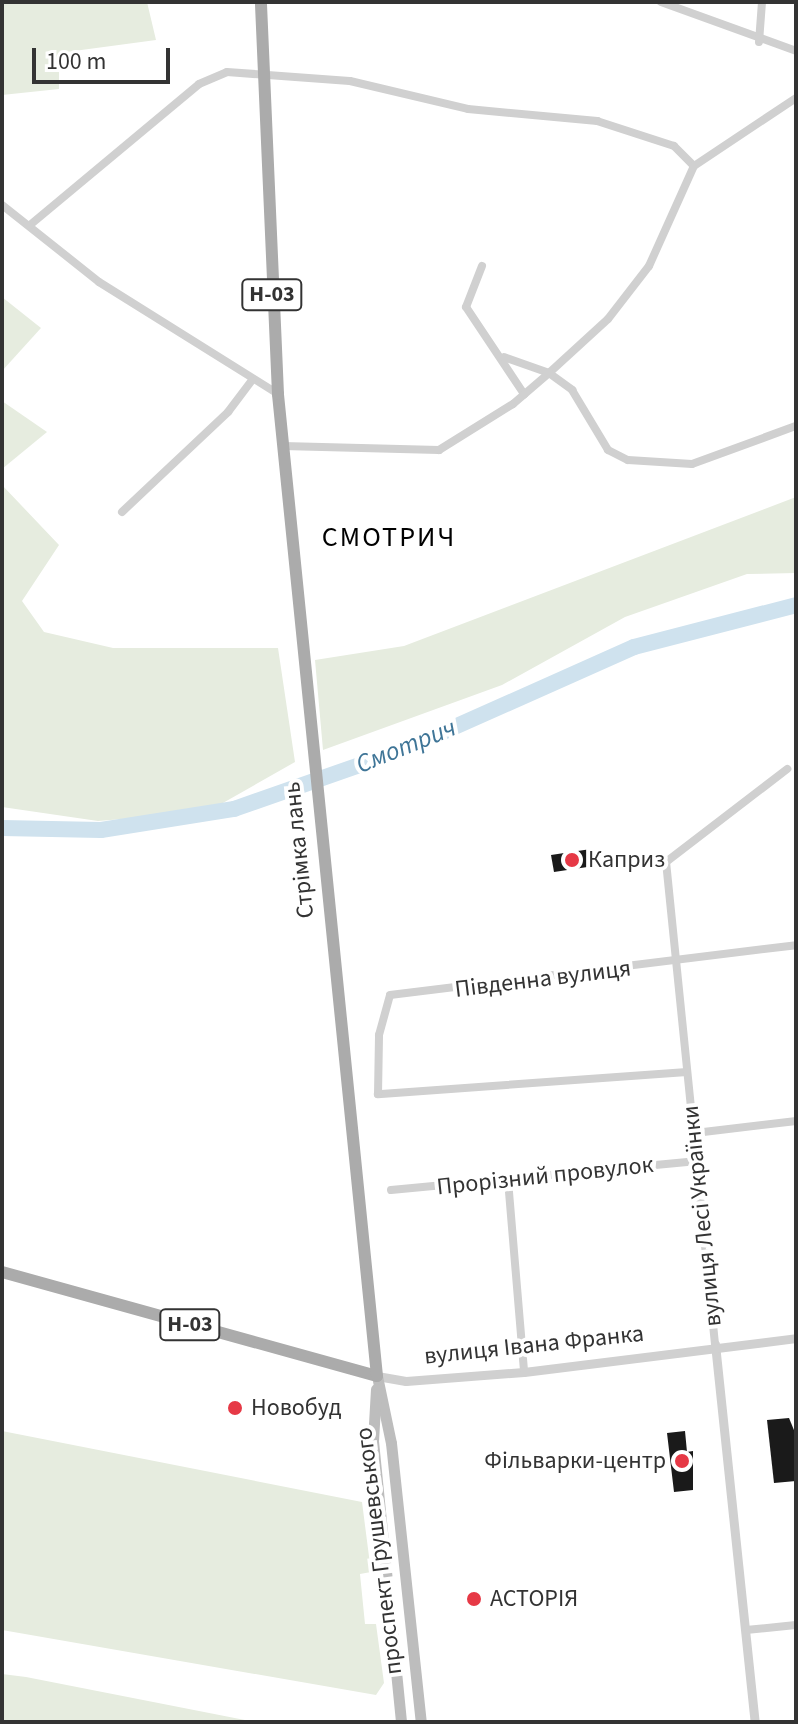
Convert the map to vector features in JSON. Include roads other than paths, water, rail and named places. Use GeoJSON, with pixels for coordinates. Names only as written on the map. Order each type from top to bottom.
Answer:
{"type":"FeatureCollection","features":[{"type":"Feature","properties":{"kind":"main road","name":"Н-03"},"geometry":{"type":"LineString","coordinates":[[261,2],[278,394],[283,446]]}},
{"type":"Feature","properties":{"kind":"main road","name":"Стрімка лань"},"geometry":{"type":"LineString","coordinates":[[283,446],[347,1108]]}},
{"type":"Feature","properties":{"kind":"main road","name":"проспект Грушевського"},"geometry":{"type":"LineString","coordinates":[[347,1108],[421,1722]]}},
{"type":"Feature","properties":{"kind":"main road","name":"вулиця Івана Франка"},"geometry":{"type":"LineString","coordinates":[[2,1272],[377,1376]]}},
{"type":"Feature","properties":{"kind":"main road","name":"проспект Грушевського"},"geometry":{"type":"LineString","coordinates":[[377,1376],[373,1441],[401,1722]]}},
{"type":"Feature","properties":{"kind":"street"},"geometry":{"type":"LineString","coordinates":[[661,2],[759,42],[796,51]]}},
{"type":"Feature","properties":{"kind":"street"},"geometry":{"type":"LineString","coordinates":[[759,42],[762,2]]}},
{"type":"Feature","properties":{"kind":"street"},"geometry":{"type":"LineString","coordinates":[[30,225],[208,77],[227,72],[350,81],[468,109],[597,121],[674,146],[694,166]]}},
{"type":"Feature","properties":{"kind":"street"},"geometry":{"type":"LineString","coordinates":[[283,446],[429,452],[524,394],[608,319],[649,266],[694,166],[796,98]]}},
{"type":"Feature","properties":{"kind":"street"},"geometry":{"type":"LineString","coordinates":[[2,205],[99,282],[251,381],[278,394]]}},
{"type":"Feature","properties":{"kind":"street"},"geometry":{"type":"LineString","coordinates":[[482,266],[466,307],[473,325],[504,357],[524,394]]}},
{"type":"Feature","properties":{"kind":"street"},"geometry":{"type":"LineString","coordinates":[[504,357],[549,373],[572,390],[608,450],[637,462],[707,461],[796,426]]}},
{"type":"Feature","properties":{"kind":"street"},"geometry":{"type":"LineString","coordinates":[[122,512],[228,412],[251,381]]}},
{"type":"Feature","properties":{"kind":"street","name":"вулиця Лесі Українки"},"geometry":{"type":"LineString","coordinates":[[755,1722],[666,862],[787,769]]}},
{"type":"Feature","properties":{"kind":"street","name":"Південна вулиця"},"geometry":{"type":"LineString","coordinates":[[687,1072],[378,1094],[379,1035],[390,995],[796,945]]}},
{"type":"Feature","properties":{"kind":"street"},"geometry":{"type":"LineString","coordinates":[[695,1133],[796,1121]]}},
{"type":"Feature","properties":{"kind":"street","name":"Прорізний провулок"},"geometry":{"type":"LineString","coordinates":[[391,1190],[698,1161]]}},
{"type":"Feature","properties":{"kind":"street"},"geometry":{"type":"LineString","coordinates":[[508,1180],[524,1372]]}},
{"type":"Feature","properties":{"kind":"street","name":"вулиця Івана Франка"},"geometry":{"type":"LineString","coordinates":[[377,1376],[406,1381],[524,1372],[715,1344],[796,1338]]}},
{"type":"Feature","properties":{"kind":"street"},"geometry":{"type":"LineString","coordinates":[[746,1630],[796,1625]]}},
{"type":"Feature","properties":{"kind":"waterway","name":"Смотрич"},"geometry":{"type":"LineString","coordinates":[[2,828],[101,830],[234,809],[405,749],[634,647],[796,605]]}},
{"type":"Feature","properties":{"kind":"place","name":"Каприз"},"geometry":{"type":"Point","coordinates":[572,860]}},
{"type":"Feature","properties":{"kind":"place","name":"Новобуд"},"geometry":{"type":"Point","coordinates":[235,1408]}},
{"type":"Feature","properties":{"kind":"place","name":"Фільварки-центр"},"geometry":{"type":"Point","coordinates":[682,1461]}},
{"type":"Feature","properties":{"kind":"place","name":"АСТОРІЯ"},"geometry":{"type":"Point","coordinates":[474,1599]}},
{"type":"Feature","properties":{"kind":"district","name":"СМОТРИЧ"},"geometry":{"type":"Point","coordinates":[389,537]}}]}
